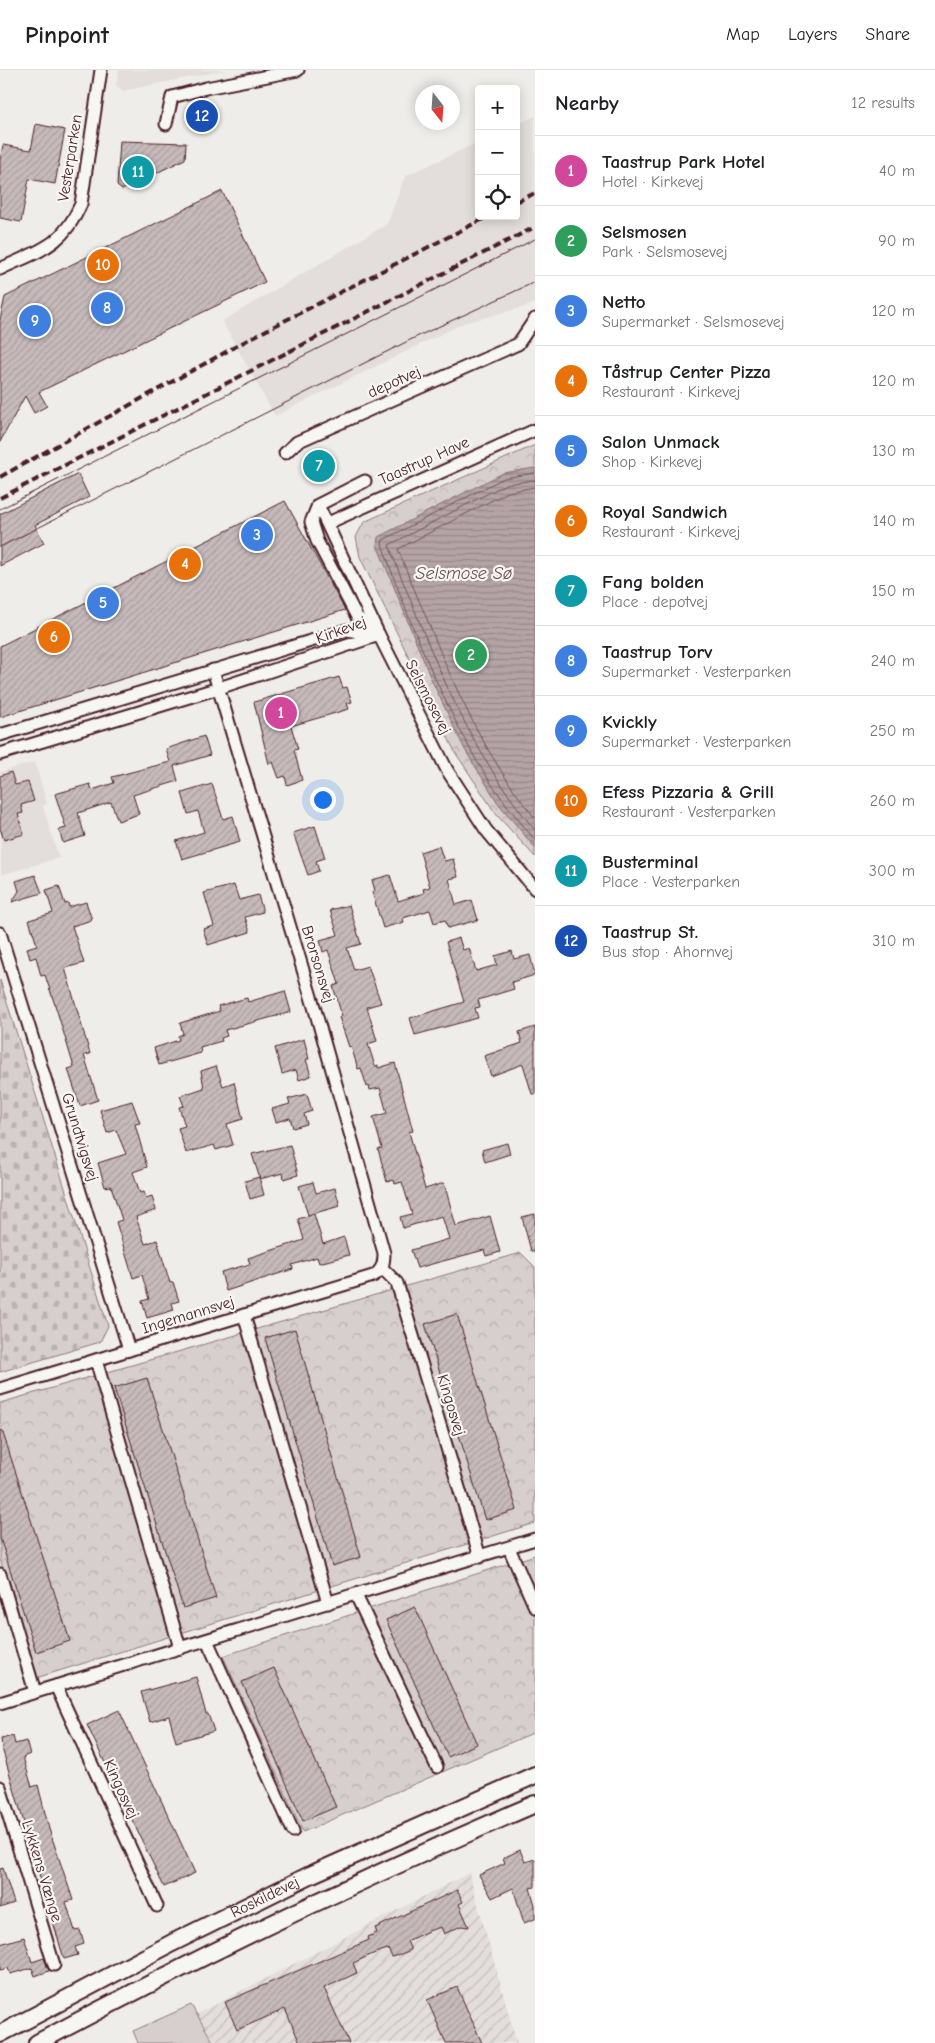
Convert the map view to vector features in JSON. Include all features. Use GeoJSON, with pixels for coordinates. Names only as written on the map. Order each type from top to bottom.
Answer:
{"type":"FeatureCollection","features":[{"type":"Feature","properties":{"kind":"main road","name":"Roskildevej"},"geometry":{"type":"LineString","coordinates":[[0,2034],[172,1942],[302,1879],[535,1775]]}},
{"type":"Feature","properties":{"kind":"main road","name":"Roskildevej"},"geometry":{"type":"LineString","coordinates":[[37,2043],[176,1970],[320,1899],[535,1804]]}},
{"type":"Feature","properties":{"kind":"street","name":"Vesterparken"},"geometry":{"type":"LineString","coordinates":[[0,269],[38,252],[61,238],[73,222],[81,204],[101,70]]}},
{"type":"Feature","properties":{"kind":"street"},"geometry":{"type":"LineString","coordinates":[[166,124],[172,97],[206,88],[298,70]]}},
{"type":"Feature","properties":{"kind":"street","name":"depotvej"},"geometry":{"type":"LineString","coordinates":[[285,453],[297,442],[518,344],[535,319]]}},
{"type":"Feature","properties":{"kind":"street","name":"Taastrup Have"},"geometry":{"type":"LineString","coordinates":[[328,523],[533,432]]}},
{"type":"Feature","properties":{"kind":"street"},"geometry":{"type":"LineString","coordinates":[[365,480],[318,505],[311,522],[316,541],[357,617],[379,635]]}},
{"type":"Feature","properties":{"kind":"street","name":"Selsmosevej"},"geometry":{"type":"LineString","coordinates":[[318,505],[379,635],[447,770],[486,830],[535,889]]}},
{"type":"Feature","properties":{"kind":"street","name":"Kirkevej"},"geometry":{"type":"LineString","coordinates":[[0,734],[347,630],[379,635]]}},
{"type":"Feature","properties":{"kind":"street","name":"Kirkevej"},"geometry":{"type":"LineString","coordinates":[[0,754],[219,688],[379,635]]}},
{"type":"Feature","properties":{"kind":"street","name":"Brorsonsvej"},"geometry":{"type":"LineString","coordinates":[[213,670],[316,1010],[384,1253],[382,1268]]}},
{"type":"Feature","properties":{"kind":"street","name":"Grundtvigsvej"},"geometry":{"type":"LineString","coordinates":[[0,933],[129,1350]]}},
{"type":"Feature","properties":{"kind":"street","name":"Ingemannsvej"},"geometry":{"type":"LineString","coordinates":[[0,1389],[373,1276],[382,1268]]}},
{"type":"Feature","properties":{"kind":"street","name":"Kingosvej"},"geometry":{"type":"LineString","coordinates":[[382,1268],[398,1283],[480,1557]]}},
{"type":"Feature","properties":{"kind":"street"},"geometry":{"type":"LineString","coordinates":[[244,1315],[328,1603]]}},
{"type":"Feature","properties":{"kind":"street"},"geometry":{"type":"LineString","coordinates":[[96,1360],[180,1648]]}},
{"type":"Feature","properties":{"kind":"street"},"geometry":{"type":"LineString","coordinates":[[0,1702],[535,1539]]}},
{"type":"Feature","properties":{"kind":"street"},"geometry":{"type":"LineString","coordinates":[[508,1548],[535,1607]]}},
{"type":"Feature","properties":{"kind":"street"},"geometry":{"type":"LineString","coordinates":[[0,1574],[35,1692]]}},
{"type":"Feature","properties":{"kind":"street"},"geometry":{"type":"LineString","coordinates":[[356,1595],[437,1767]]}},
{"type":"Feature","properties":{"kind":"street"},"geometry":{"type":"LineString","coordinates":[[208,1640],[293,1831]]}},
{"type":"Feature","properties":{"kind":"street","name":"Kingosvej"},"geometry":{"type":"LineString","coordinates":[[56,1686],[157,1906]]}},
{"type":"Feature","properties":{"kind":"street","name":"Lykkens Vænge"},"geometry":{"type":"LineString","coordinates":[[0,1787],[54,1965]]}},
{"type":"Feature","properties":{"kind":"shaded area"},"geometry":{"type":"Polygon","coordinates":[[[119,70],[225,70],[123,91],[116,85],[119,70]]]}},
{"type":"Feature","properties":{"kind":"shaded area"},"geometry":{"type":"Polygon","coordinates":[[[535,116],[535,303],[464,323],[275,416],[222,321],[387,224],[405,176],[475,144],[475,220],[520,220],[520,123],[535,116]]]}},
{"type":"Feature","properties":{"kind":"shaded area"},"geometry":{"type":"Polygon","coordinates":[[[35,762],[47,804],[43,806],[59,858],[1,875],[0,772],[35,762]]]}},
{"type":"Feature","properties":{"kind":"shaded area"},"geometry":{"type":"Polygon","coordinates":[[[469,1873],[517,2043],[141,2043],[469,1873]]]}},
{"type":"Feature","properties":{"kind":"green space","name":"Selsmose Sø"},"geometry":{"type":"Polygon","coordinates":[[[535,445],[535,857],[496,814],[455,752],[360,557],[356,537],[364,522],[535,445]]]}},
{"type":"Feature","properties":{"kind":"green space"},"geometry":{"type":"Polygon","coordinates":[[[0,980],[108,1326],[100,1342],[0,1372],[0,980]]]}},
{"type":"Feature","properties":{"kind":"green space"},"geometry":{"type":"Polygon","coordinates":[[[521,1253],[535,1267],[535,1523],[36,1678],[0,1559],[0,1403],[521,1253]]]}},
{"type":"Feature","properties":{"kind":"green space"},"geometry":{"type":"Polygon","coordinates":[[[535,1555],[535,1732],[303,1832],[223,1656],[535,1555]]]}},
{"type":"Feature","properties":{"kind":"green space"},"geometry":{"type":"Polygon","coordinates":[[[191,2005],[214,2043],[138,2043],[133,2031],[191,2005]]]}},
{"type":"Feature","properties":{"kind":"water","name":"Selsmose Sø"},"geometry":{"type":"Polygon","coordinates":[[[535,468],[535,848],[498,803],[465,750],[431,679],[377,545],[378,537],[503,473],[535,468]]]}},
{"type":"Feature","properties":{"kind":"building"},"geometry":{"type":"Polygon","coordinates":[[[36,124],[65,130],[55,184],[29,179],[21,222],[0,218],[0,160],[3,145],[31,150],[36,124]]]}},
{"type":"Feature","properties":{"kind":"building"},"geometry":{"type":"Polygon","coordinates":[[[120,141],[186,143],[185,159],[122,190],[117,186],[120,141]]]}},
{"type":"Feature","properties":{"kind":"building"},"geometry":{"type":"Polygon","coordinates":[[[222,191],[265,282],[39,392],[47,406],[34,413],[25,396],[0,442],[0,320],[5,297],[222,191]]]}},
{"type":"Feature","properties":{"kind":"building"},"geometry":{"type":"Polygon","coordinates":[[[78,474],[89,497],[35,525],[44,543],[0,566],[0,514],[78,474]]]}},
{"type":"Feature","properties":{"kind":"building"},"geometry":{"type":"Polygon","coordinates":[[[285,501],[345,610],[0,717],[0,646],[285,501]]]}},
{"type":"Feature","properties":{"kind":"building"},"geometry":{"type":"Polygon","coordinates":[[[339,677],[343,688],[347,687],[352,702],[347,703],[349,709],[291,726],[298,749],[294,750],[302,780],[287,785],[285,776],[279,778],[273,762],[269,764],[254,702],[339,677]]]}},
{"type":"Feature","properties":{"kind":"building"},"geometry":{"type":"Polygon","coordinates":[[[204,736],[210,755],[174,766],[178,781],[133,795],[139,814],[118,821],[111,802],[78,813],[85,836],[63,843],[59,830],[66,828],[55,794],[90,784],[92,790],[114,783],[112,777],[170,762],[166,749],[204,736]]]}},
{"type":"Feature","properties":{"kind":"building"},"geometry":{"type":"Polygon","coordinates":[[[11,772],[15,785],[28,782],[34,801],[21,805],[23,813],[18,814],[24,834],[4,840],[0,828],[0,776],[11,772]]]}},
{"type":"Feature","properties":{"kind":"building"},"geometry":{"type":"Polygon","coordinates":[[[212,784],[223,819],[233,816],[240,842],[182,859],[176,841],[204,832],[198,811],[188,814],[182,793],[212,784]]]}},
{"type":"Feature","properties":{"kind":"building"},"geometry":{"type":"Polygon","coordinates":[[[315,826],[325,858],[316,861],[319,871],[308,875],[293,833],[315,826]]]}},
{"type":"Feature","properties":{"kind":"building"},"geometry":{"type":"Polygon","coordinates":[[[439,846],[444,861],[453,859],[458,877],[449,879],[456,905],[472,900],[478,920],[448,928],[445,920],[434,923],[430,910],[403,918],[404,922],[383,928],[372,892],[375,891],[372,880],[390,875],[398,901],[424,893],[423,889],[430,887],[420,852],[439,846]]]}},
{"type":"Feature","properties":{"kind":"building"},"geometry":{"type":"Polygon","coordinates":[[[35,875],[42,893],[12,902],[19,891],[16,881],[35,875]]]}},
{"type":"Feature","properties":{"kind":"building"},"geometry":{"type":"Polygon","coordinates":[[[234,885],[239,900],[258,895],[263,912],[245,917],[250,932],[208,945],[203,929],[214,926],[204,893],[234,885]]]}},
{"type":"Feature","properties":{"kind":"building"},"geometry":{"type":"Polygon","coordinates":[[[59,886],[65,904],[68,903],[69,907],[86,902],[92,920],[72,926],[84,963],[65,968],[90,1054],[84,1055],[98,1100],[80,1106],[68,1069],[74,1067],[45,975],[41,976],[36,957],[30,959],[27,948],[37,945],[29,920],[53,913],[46,890],[59,886]]]}},
{"type":"Feature","properties":{"kind":"building"},"geometry":{"type":"Polygon","coordinates":[[[349,905],[361,944],[347,948],[354,970],[368,966],[381,1003],[367,1007],[377,1041],[368,1044],[375,1066],[378,1065],[378,1068],[395,1063],[413,1131],[409,1132],[425,1189],[444,1183],[456,1226],[490,1216],[500,1252],[486,1256],[484,1250],[417,1268],[411,1250],[449,1239],[442,1216],[403,1228],[400,1217],[412,1214],[402,1182],[395,1184],[394,1180],[387,1182],[378,1149],[382,1148],[373,1117],[387,1113],[380,1088],[370,1090],[369,1086],[367,1087],[361,1068],[358,1069],[351,1046],[349,1047],[339,1017],[342,1016],[333,986],[339,984],[328,950],[323,952],[320,940],[338,935],[330,910],[349,905]]]}},
{"type":"Feature","properties":{"kind":"building"},"geometry":{"type":"Polygon","coordinates":[[[459,938],[463,950],[469,948],[476,971],[497,965],[495,956],[512,951],[514,959],[530,955],[535,975],[512,982],[514,989],[478,1000],[480,1007],[475,1008],[478,1018],[415,1035],[410,1018],[464,1002],[446,942],[459,938]]]}},
{"type":"Feature","properties":{"kind":"building"},"geometry":{"type":"Polygon","coordinates":[[[285,991],[291,1012],[225,1030],[227,1036],[221,1038],[222,1041],[200,1047],[201,1053],[159,1065],[154,1048],[179,1040],[178,1036],[183,1034],[180,1023],[220,1011],[218,1006],[247,998],[248,1002],[285,991]]]}},
{"type":"Feature","properties":{"kind":"building"},"geometry":{"type":"Polygon","coordinates":[[[535,1027],[535,1094],[532,1094],[523,1064],[491,1076],[484,1056],[522,1043],[519,1032],[535,1027]]]}},
{"type":"Feature","properties":{"kind":"building"},"geometry":{"type":"Polygon","coordinates":[[[304,1039],[309,1059],[306,1059],[311,1076],[299,1080],[296,1070],[282,1074],[275,1048],[304,1039]]]}},
{"type":"Feature","properties":{"kind":"building"},"geometry":{"type":"Polygon","coordinates":[[[216,1066],[223,1086],[234,1082],[243,1119],[227,1124],[233,1145],[216,1150],[214,1145],[186,1153],[178,1128],[185,1126],[179,1107],[184,1106],[180,1096],[204,1088],[201,1071],[216,1066]]]}},
{"type":"Feature","properties":{"kind":"building"},"geometry":{"type":"Polygon","coordinates":[[[307,1094],[312,1111],[304,1114],[307,1124],[293,1128],[290,1118],[276,1122],[272,1109],[290,1104],[288,1099],[307,1094]]]}},
{"type":"Feature","properties":{"kind":"building"},"geometry":{"type":"Polygon","coordinates":[[[132,1101],[140,1123],[135,1124],[147,1167],[133,1172],[140,1193],[144,1192],[146,1198],[152,1196],[156,1210],[136,1217],[145,1244],[157,1240],[170,1283],[173,1282],[179,1301],[172,1303],[174,1310],[147,1318],[142,1301],[149,1299],[142,1275],[133,1278],[116,1222],[122,1220],[111,1186],[105,1187],[98,1163],[126,1154],[116,1130],[107,1133],[100,1110],[132,1101]]]}},
{"type":"Feature","properties":{"kind":"building"},"geometry":{"type":"Polygon","coordinates":[[[507,1143],[510,1154],[485,1162],[482,1150],[507,1143]]]}},
{"type":"Feature","properties":{"kind":"building"},"geometry":{"type":"Polygon","coordinates":[[[290,1145],[298,1175],[284,1179],[283,1173],[260,1179],[252,1154],[290,1145]]]}},
{"type":"Feature","properties":{"kind":"building"},"geometry":{"type":"Polygon","coordinates":[[[259,1177],[264,1195],[250,1199],[245,1181],[259,1177]]]}},
{"type":"Feature","properties":{"kind":"building"},"geometry":{"type":"Polygon","coordinates":[[[313,1182],[316,1193],[335,1188],[340,1206],[308,1215],[299,1186],[313,1182]]]}},
{"type":"Feature","properties":{"kind":"building"},"geometry":{"type":"Polygon","coordinates":[[[314,1214],[323,1244],[344,1237],[349,1255],[319,1263],[317,1257],[292,1265],[293,1269],[226,1291],[221,1272],[250,1264],[248,1258],[304,1240],[298,1219],[314,1214]]]}},
{"type":"Feature","properties":{"kind":"building"},"geometry":{"type":"Polygon","coordinates":[[[535,1214],[535,1251],[531,1251],[522,1217],[535,1214]]]}},
{"type":"Feature","properties":{"kind":"building"},"geometry":{"type":"Polygon","coordinates":[[[457,1314],[517,1510],[485,1520],[425,1324],[457,1314]]]}},
{"type":"Feature","properties":{"kind":"building"},"geometry":{"type":"Polygon","coordinates":[[[295,1329],[361,1557],[332,1566],[265,1338],[295,1329]]]}},
{"type":"Feature","properties":{"kind":"building"},"geometry":{"type":"Polygon","coordinates":[[[147,1378],[216,1598],[183,1608],[114,1388],[147,1378]]]}},
{"type":"Feature","properties":{"kind":"building"},"geometry":{"type":"Polygon","coordinates":[[[2,1430],[70,1641],[36,1652],[0,1538],[0,1431],[2,1430]]]}},
{"type":"Feature","properties":{"kind":"building"},"geometry":{"type":"Polygon","coordinates":[[[415,1607],[477,1744],[448,1757],[386,1620],[415,1607]]]}},
{"type":"Feature","properties":{"kind":"building"},"geometry":{"type":"Polygon","coordinates":[[[274,1668],[336,1807],[303,1821],[242,1682],[274,1668]]]}},
{"type":"Feature","properties":{"kind":"building"},"geometry":{"type":"Polygon","coordinates":[[[196,1677],[206,1714],[208,1714],[214,1731],[176,1742],[169,1716],[150,1722],[141,1692],[196,1677]]]}},
{"type":"Feature","properties":{"kind":"building"},"geometry":{"type":"Polygon","coordinates":[[[119,1710],[195,1873],[164,1887],[87,1725],[119,1710]]]}},
{"type":"Feature","properties":{"kind":"building"},"geometry":{"type":"Polygon","coordinates":[[[13,1736],[15,1744],[26,1741],[30,1754],[23,1757],[32,1787],[38,1785],[49,1829],[73,1900],[66,1902],[75,1931],[80,1930],[84,1944],[75,1947],[78,1955],[64,1959],[2,1748],[1,1739],[13,1736]]]}},
{"type":"Feature","properties":{"kind":"building"},"geometry":{"type":"Polygon","coordinates":[[[520,1850],[525,1862],[535,1859],[535,1887],[530,1888],[535,1905],[535,1919],[524,1923],[513,1888],[492,1898],[479,1875],[505,1863],[503,1858],[520,1850]]]}},
{"type":"Feature","properties":{"kind":"building"},"geometry":{"type":"Polygon","coordinates":[[[3,1868],[14,1903],[0,1908],[0,1869],[3,1868]]]}},
{"type":"Feature","properties":{"kind":"building"},"geometry":{"type":"Polygon","coordinates":[[[457,1890],[463,1902],[459,1904],[469,1927],[461,1926],[444,1934],[441,1927],[428,1931],[407,1941],[411,1950],[396,1956],[392,1957],[388,1949],[375,1953],[353,1963],[357,1973],[324,1988],[349,2043],[300,2043],[285,2009],[237,2030],[225,2002],[369,1940],[368,1937],[377,1933],[375,1928],[457,1890]]]}},
{"type":"Feature","properties":{"kind":"building"},"geometry":{"type":"Polygon","coordinates":[[[24,1937],[32,1962],[44,1958],[49,1971],[35,1976],[32,1968],[10,1974],[8,1968],[0,1970],[0,1944],[24,1937]]]}},
{"type":"Feature","properties":{"kind":"building"},"geometry":{"type":"Polygon","coordinates":[[[457,1987],[482,2043],[446,2043],[427,2000],[457,1987]]]}},
{"type":"Feature","properties":{"kind":"tram line"},"geometry":{"type":"LineString","coordinates":[[0,509],[535,239]]}},
{"type":"Feature","properties":{"kind":"tram line"},"geometry":{"type":"LineString","coordinates":[[0,547],[414,338],[535,282]]}},
{"type":"Feature","properties":{"kind":"railway"},"geometry":{"type":"LineString","coordinates":[[520,200],[535,193]]}},
{"type":"Feature","properties":{"kind":"railway"},"geometry":{"type":"LineString","coordinates":[[0,477],[251,338],[481,220]]}},
{"type":"Feature","properties":{"kind":"railway"},"geometry":{"type":"LineString","coordinates":[[0,498],[535,227]]}},
{"type":"Feature","properties":{"kind":"place","name":"Taastrup St."},"geometry":{"type":"Point","coordinates":[202,116]}},
{"type":"Feature","properties":{"kind":"place","name":"Busterminal"},"geometry":{"type":"Point","coordinates":[138,172]}},
{"type":"Feature","properties":{"kind":"place","name":"Efess Pizzaria & Grill"},"geometry":{"type":"Point","coordinates":[103,265]}},
{"type":"Feature","properties":{"kind":"place","name":"Taastrup Torv"},"geometry":{"type":"Point","coordinates":[107,308]}},
{"type":"Feature","properties":{"kind":"place","name":"Kvickly"},"geometry":{"type":"Point","coordinates":[35,321]}},
{"type":"Feature","properties":{"kind":"place","name":"Fang bolden"},"geometry":{"type":"Point","coordinates":[319,466]}},
{"type":"Feature","properties":{"kind":"place","name":"Netto"},"geometry":{"type":"Point","coordinates":[257,535]}},
{"type":"Feature","properties":{"kind":"place","name":"Tåstrup Center Pizza"},"geometry":{"type":"Point","coordinates":[185,564]}},
{"type":"Feature","properties":{"kind":"place","name":"Salon Unmack"},"geometry":{"type":"Point","coordinates":[103,603]}},
{"type":"Feature","properties":{"kind":"place","name":"Royal Sandwich"},"geometry":{"type":"Point","coordinates":[54,637]}},
{"type":"Feature","properties":{"kind":"place","name":"Selsmosen"},"geometry":{"type":"Point","coordinates":[471,655]}},
{"type":"Feature","properties":{"kind":"place","name":"Taastrup Park Hotel"},"geometry":{"type":"Point","coordinates":[281,713]}}]}
